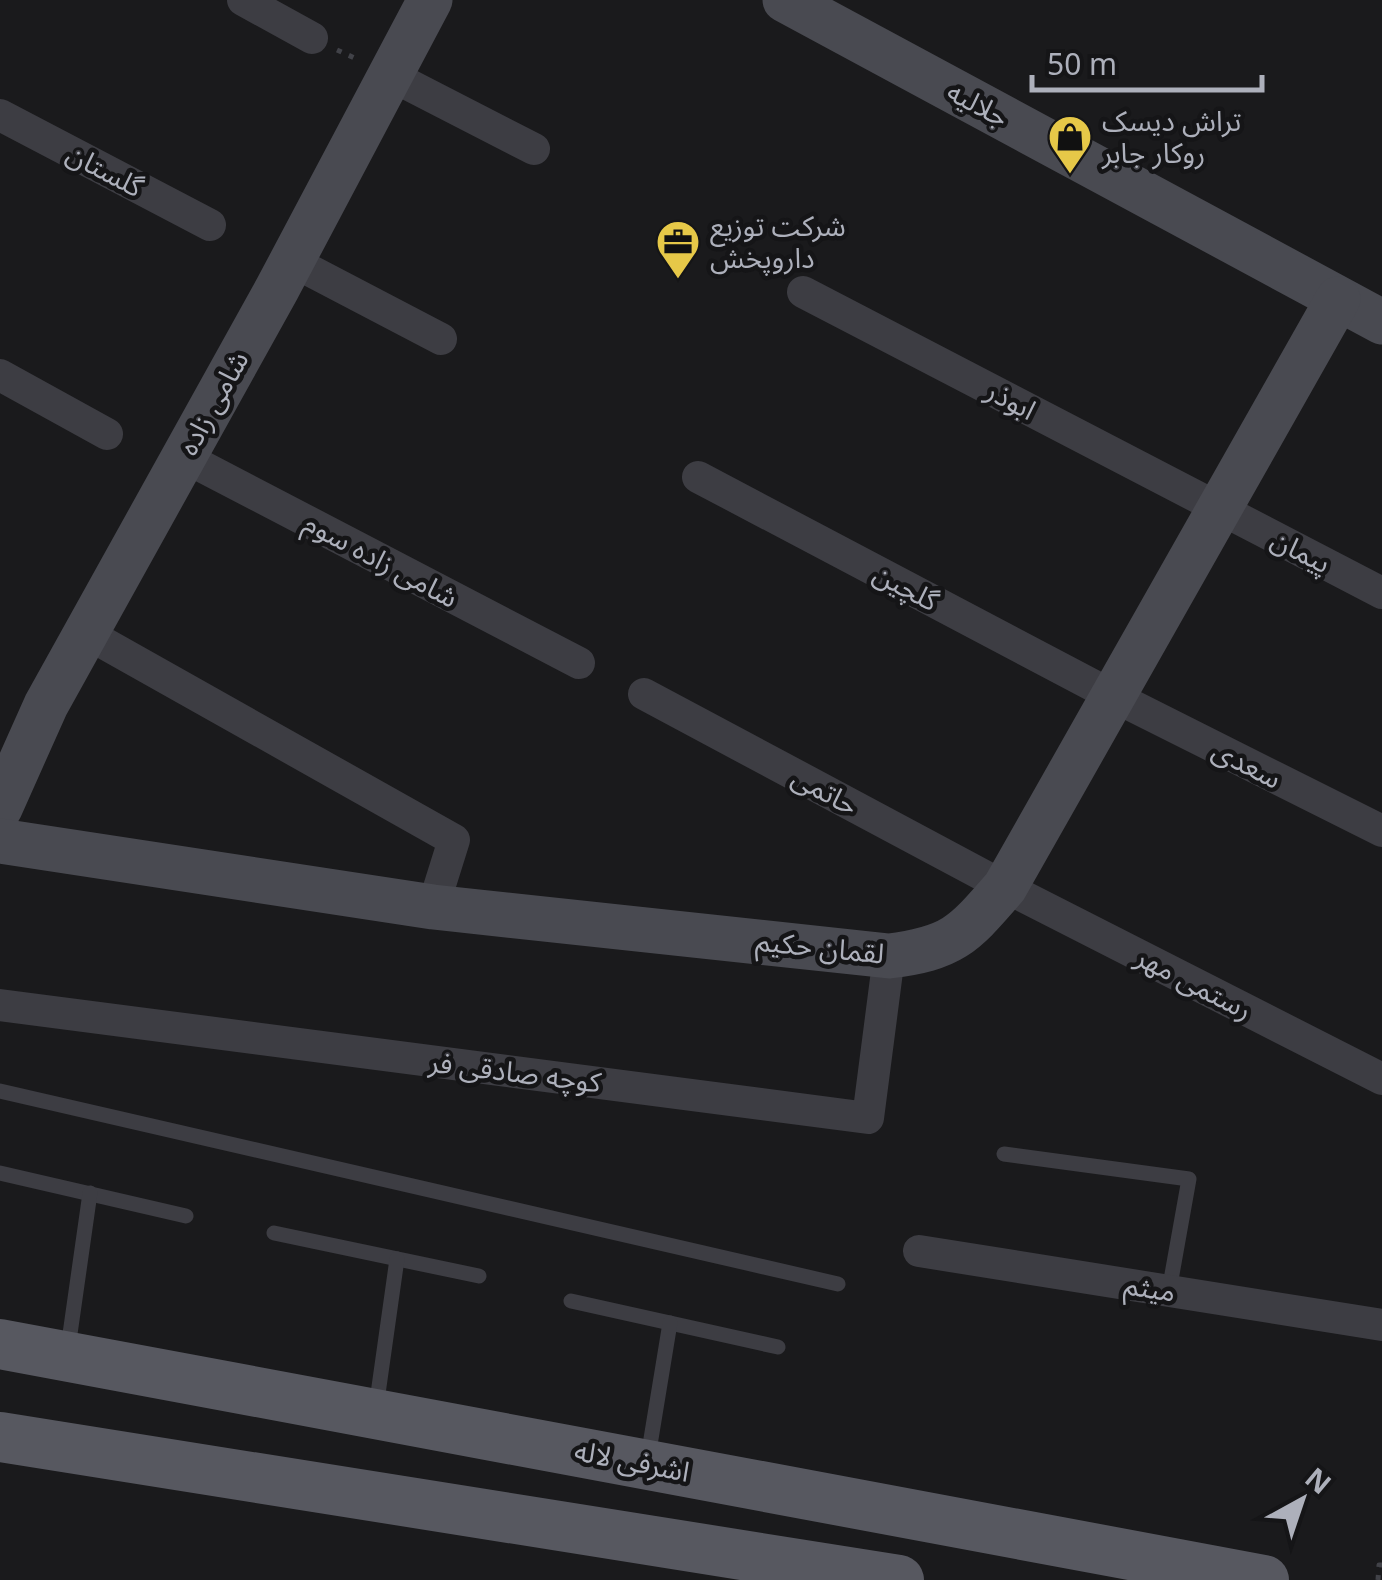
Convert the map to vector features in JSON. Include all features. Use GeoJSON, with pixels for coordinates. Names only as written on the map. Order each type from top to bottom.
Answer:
{"type":"FeatureCollection","features":[{"type":"Feature","properties":{"kind":"main road","name":"اشرفی لاله"},"geometry":{"type":"LineString","coordinates":[[0,1344],[1264,1580]]}},
{"type":"Feature","properties":{"kind":"main road"},"geometry":{"type":"LineString","coordinates":[[0,1437],[800,1571],[899,1580]]}},
{"type":"Feature","properties":{"kind":"street"},"geometry":{"type":"LineString","coordinates":[[243,0],[312,38]]}},
{"type":"Feature","properties":{"kind":"street","name":"شامی زاده"},"geometry":{"type":"LineString","coordinates":[[0,808],[46,705],[292,261],[430,0]]}},
{"type":"Feature","properties":{"kind":"street","name":"جلالیه"},"geometry":{"type":"LineString","coordinates":[[806,5],[1382,322]]}},
{"type":"Feature","properties":{"kind":"street"},"geometry":{"type":"LineString","coordinates":[[390,75],[534,149]]}},
{"type":"Feature","properties":{"kind":"street","name":"گلستان"},"geometry":{"type":"LineString","coordinates":[[0,115],[210,225]]}},
{"type":"Feature","properties":{"kind":"street"},"geometry":{"type":"LineString","coordinates":[[292,261],[442,339]]}},
{"type":"Feature","properties":{"kind":"street","name":"ابوذر"},"geometry":{"type":"LineString","coordinates":[[803,292],[1219,508]]}},
{"type":"Feature","properties":{"kind":"street","name":"لقمان حکیم"},"geometry":{"type":"LineString","coordinates":[[0,841],[433,907],[889,956],[922,952],[964,934],[1005,887],[1338,298]]}},
{"type":"Feature","properties":{"kind":"street"},"geometry":{"type":"LineString","coordinates":[[0,375],[108,434]]}},
{"type":"Feature","properties":{"kind":"street","name":"شامی زاده سوم"},"geometry":{"type":"LineString","coordinates":[[184,456],[579,663]]}},
{"type":"Feature","properties":{"kind":"street","name":"گلچین"},"geometry":{"type":"LineString","coordinates":[[698,478],[1113,696]]}},
{"type":"Feature","properties":{"kind":"street","name":"پیمان"},"geometry":{"type":"LineString","coordinates":[[1219,508],[1382,593]]}},
{"type":"Feature","properties":{"kind":"street"},"geometry":{"type":"LineString","coordinates":[[86,633],[454,840],[433,907]]}},
{"type":"Feature","properties":{"kind":"street","name":"حاتمی"},"geometry":{"type":"LineString","coordinates":[[644,694],[1005,887]]}},
{"type":"Feature","properties":{"kind":"street","name":"سعدی"},"geometry":{"type":"LineString","coordinates":[[1113,696],[1382,832]]}},
{"type":"Feature","properties":{"kind":"street","name":"رستمی مهر"},"geometry":{"type":"LineString","coordinates":[[1005,887],[1382,1079]]}},
{"type":"Feature","properties":{"kind":"street","name":"کوچه صادقی فر"},"geometry":{"type":"LineString","coordinates":[[0,1005],[868,1118],[889,956]]}},
{"type":"Feature","properties":{"kind":"street","name":"میثم"},"geometry":{"type":"LineString","coordinates":[[919,1252],[1382,1325]]}},
{"type":"Feature","properties":{"kind":"lane"},"geometry":{"type":"LineString","coordinates":[[0,1091],[838,1284]]}},
{"type":"Feature","properties":{"kind":"lane"},"geometry":{"type":"LineString","coordinates":[[1004,1154],[1189,1180],[1169,1292]]}},
{"type":"Feature","properties":{"kind":"lane"},"geometry":{"type":"LineString","coordinates":[[0,1173],[186,1216]]}},
{"type":"Feature","properties":{"kind":"lane"},"geometry":{"type":"LineString","coordinates":[[67,1356],[90,1194]]}},
{"type":"Feature","properties":{"kind":"lane"},"geometry":{"type":"LineString","coordinates":[[274,1233],[479,1276]]}},
{"type":"Feature","properties":{"kind":"lane"},"geometry":{"type":"LineString","coordinates":[[375,1413],[398,1259]]}},
{"type":"Feature","properties":{"kind":"lane"},"geometry":{"type":"LineString","coordinates":[[571,1301],[778,1347]]}},
{"type":"Feature","properties":{"kind":"lane"},"geometry":{"type":"LineString","coordinates":[[647,1464],[670,1323]]}},
{"type":"Feature","properties":{"kind":"path"},"geometry":{"type":"LineString","coordinates":[[312,38],[390,75]]}},
{"type":"Feature","properties":{"kind":"path"},"geometry":{"type":"LineString","coordinates":[[1378,1580],[1379,1565],[1382,1566]]}},
{"type":"Feature","properties":{"kind":"place","name":"تراش دیسک روکار جابر"},"geometry":{"type":"Point","coordinates":[1070,175]}},
{"type":"Feature","properties":{"kind":"place","name":"شرکت توزیع داروپخش"},"geometry":{"type":"Point","coordinates":[678,280]}}]}
